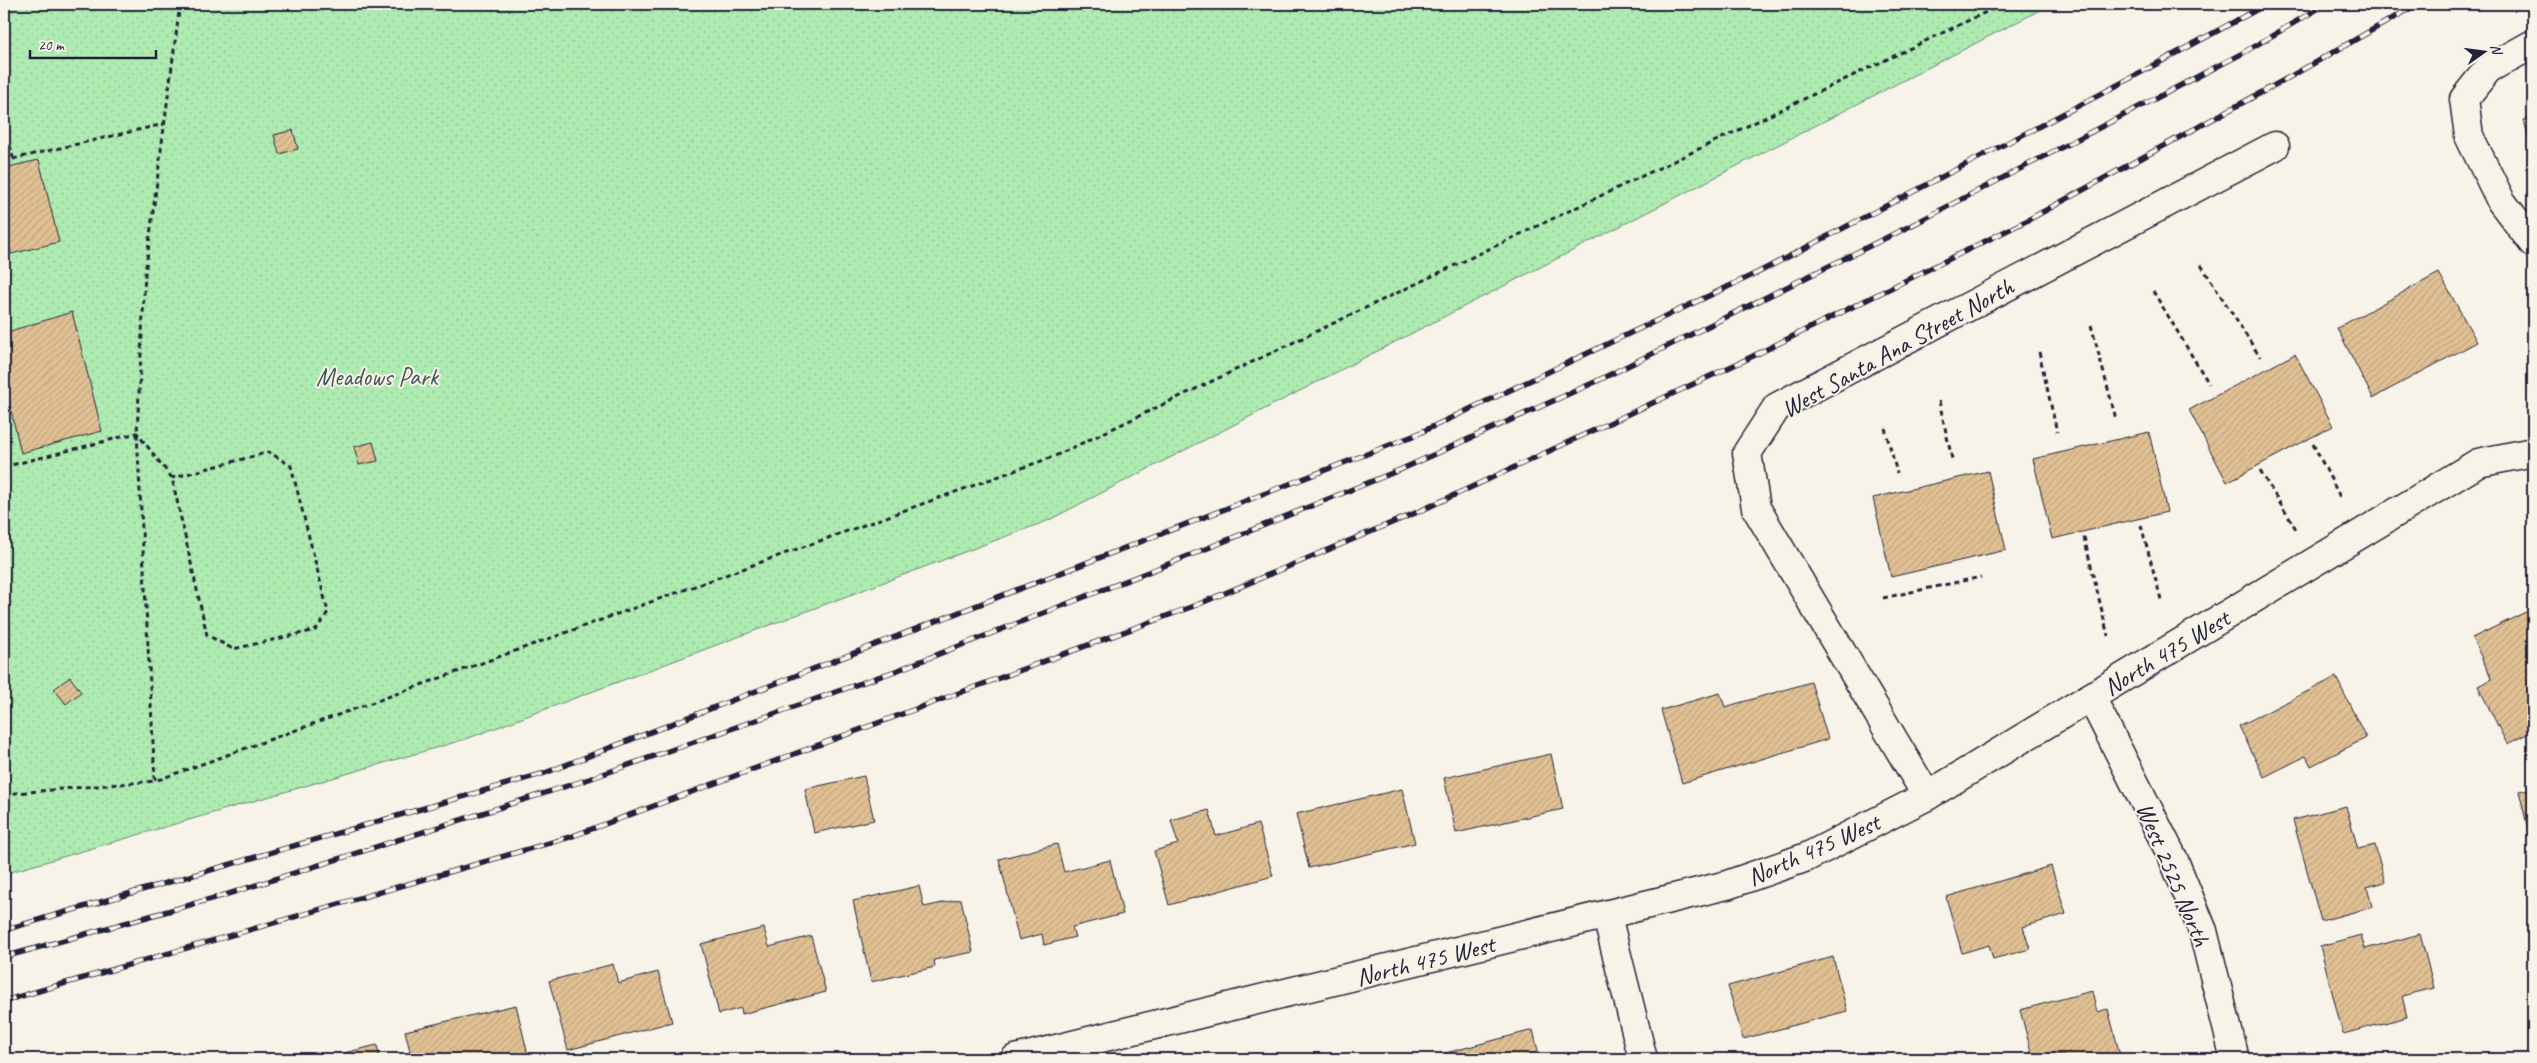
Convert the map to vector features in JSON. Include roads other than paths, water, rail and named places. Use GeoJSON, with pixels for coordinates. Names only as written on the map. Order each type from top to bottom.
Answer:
{"type":"FeatureCollection","features":[{"type":"Feature","properties":{"kind":"street"},"geometry":{"type":"LineString","coordinates":[[2533,44],[2488,69],[2464,99],[2469,136],[2500,201],[2533,243]]}},
{"type":"Feature","properties":{"kind":"street","name":"West Santa Ana Street North"},"geometry":{"type":"LineString","coordinates":[[1927,796],[1756,508],[1747,453],[1777,406],[2275,146]]}},
{"type":"Feature","properties":{"kind":"street","name":"North 475 West"},"geometry":{"type":"LineString","coordinates":[[1016,1059],[1066,1053],[1728,886],[1807,858],[1927,796],[2478,463],[2533,452]]}},
{"type":"Feature","properties":{"kind":"street","name":"West 2525 North"},"geometry":{"type":"LineString","coordinates":[[2091,697],[2173,858],[2203,931],[2235,1059]]}},
{"type":"Feature","properties":{"kind":"street"},"geometry":{"type":"LineString","coordinates":[[1607,916],[1643,1059]]}},
{"type":"Feature","properties":{"kind":"railway"},"geometry":{"type":"LineString","coordinates":[[4,930],[545,773],[1413,436],[1759,272],[2101,94],[2267,4]]}},
{"type":"Feature","properties":{"kind":"railway"},"geometry":{"type":"LineString","coordinates":[[4,957],[225,895],[589,779],[898,670],[1166,565],[1402,469],[1595,382],[1916,223],[2241,54],[2326,4]]}},
{"type":"Feature","properties":{"kind":"railway"},"geometry":{"type":"LineString","coordinates":[[4,1001],[570,837],[1199,604],[1420,511],[1745,360],[2028,220],[2286,79],[2418,4]]}},
{"type":"Feature","properties":{"kind":"park label","name":"Meadows Park"},"geometry":{"type":"Point","coordinates":[377,376]}}]}
